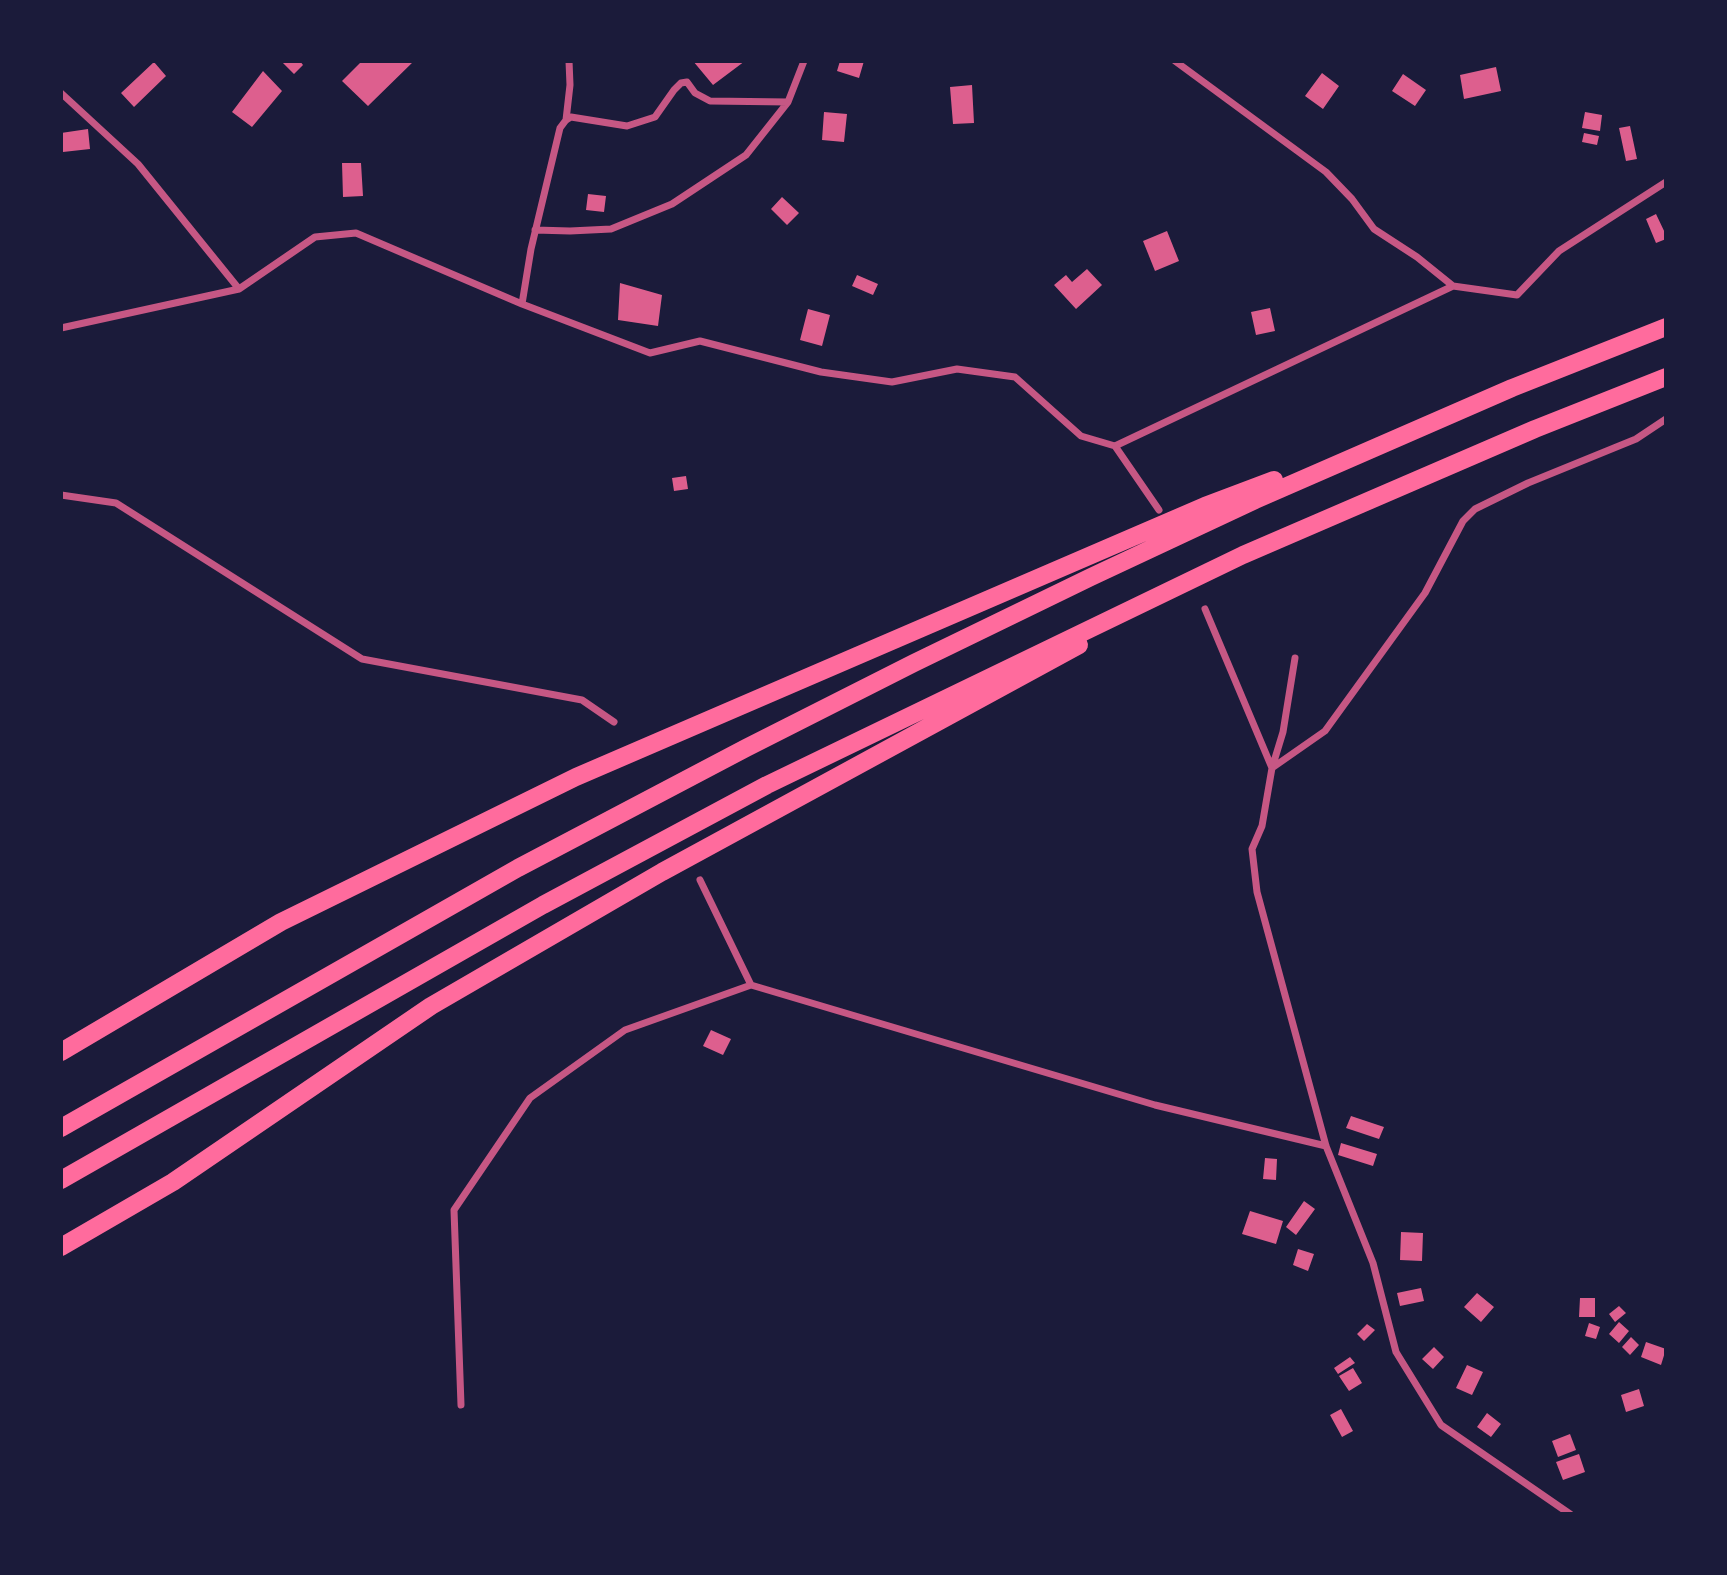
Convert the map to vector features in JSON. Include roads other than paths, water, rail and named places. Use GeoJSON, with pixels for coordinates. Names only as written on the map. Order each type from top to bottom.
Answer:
{"type":"FeatureCollection","features":[{"type":"Feature","properties":{"kind":"highway"},"geometry":{"type":"LineString","coordinates":[[61,1052],[281,922],[576,777],[1206,506],[1666,327]]}},
{"type":"Feature","properties":{"kind":"highway"},"geometry":{"type":"LineString","coordinates":[[61,1180],[542,905],[767,785],[1243,555],[1535,429],[1666,377]]}},
{"type":"Feature","properties":{"kind":"highway"},"geometry":{"type":"LineString","coordinates":[[61,1128],[518,868],[746,748],[1091,576],[1255,500],[1512,388]]}},
{"type":"Feature","properties":{"kind":"highway"},"geometry":{"type":"LineString","coordinates":[[61,1247],[173,1182],[431,1006],[662,872],[1243,555]]}},
{"type":"Feature","properties":{"kind":"street"},"geometry":{"type":"LineString","coordinates":[[566,120],[570,85],[569,61]]}},
{"type":"Feature","properties":{"kind":"street"},"geometry":{"type":"LineString","coordinates":[[536,230],[570,232],[611,229],[672,204],[746,155],[788,102],[804,61]]}},
{"type":"Feature","properties":{"kind":"street"},"geometry":{"type":"LineString","coordinates":[[1175,61],[1326,172],[1374,229],[1417,257],[1453,286],[1517,295],[1559,251],[1666,182]]}},
{"type":"Feature","properties":{"kind":"street"},"geometry":{"type":"LineString","coordinates":[[522,304],[560,128],[566,120],[571,117],[627,126],[654,117],[674,90],[681,83],[687,82],[695,93],[710,100],[788,102]]}},
{"type":"Feature","properties":{"kind":"street"},"geometry":{"type":"LineString","coordinates":[[61,93],[138,164],[239,289]]}},
{"type":"Feature","properties":{"kind":"street"},"geometry":{"type":"LineString","coordinates":[[61,328],[239,289],[315,237],[356,233],[522,304],[650,353],[700,341],[821,372],[892,382],[957,369],[1015,377],[1082,436],[1115,446],[1159,510]]}},
{"type":"Feature","properties":{"kind":"street"},"geometry":{"type":"LineString","coordinates":[[1115,446],[1453,286]]}},
{"type":"Feature","properties":{"kind":"street"},"geometry":{"type":"LineString","coordinates":[[1272,768],[1325,731],[1425,593],[1463,521],[1475,509],[1528,483],[1636,439],[1666,419]]}},
{"type":"Feature","properties":{"kind":"street"},"geometry":{"type":"LineString","coordinates":[[61,495],[116,503],[362,659],[582,700],[614,722]]}},
{"type":"Feature","properties":{"kind":"street"},"geometry":{"type":"LineString","coordinates":[[1205,609],[1272,768]]}},
{"type":"Feature","properties":{"kind":"street"},"geometry":{"type":"LineString","coordinates":[[1295,658],[1283,732],[1272,768],[1262,826],[1252,849],[1257,892],[1326,1146],[1373,1263],[1396,1352],[1441,1425],[1570,1514]]}},
{"type":"Feature","properties":{"kind":"street"},"geometry":{"type":"LineString","coordinates":[[701,880],[751,985]]}},
{"type":"Feature","properties":{"kind":"street"},"geometry":{"type":"LineString","coordinates":[[461,1405],[454,1210],[530,1098],[625,1030],[751,985],[1155,1105],[1326,1146]]}}]}
